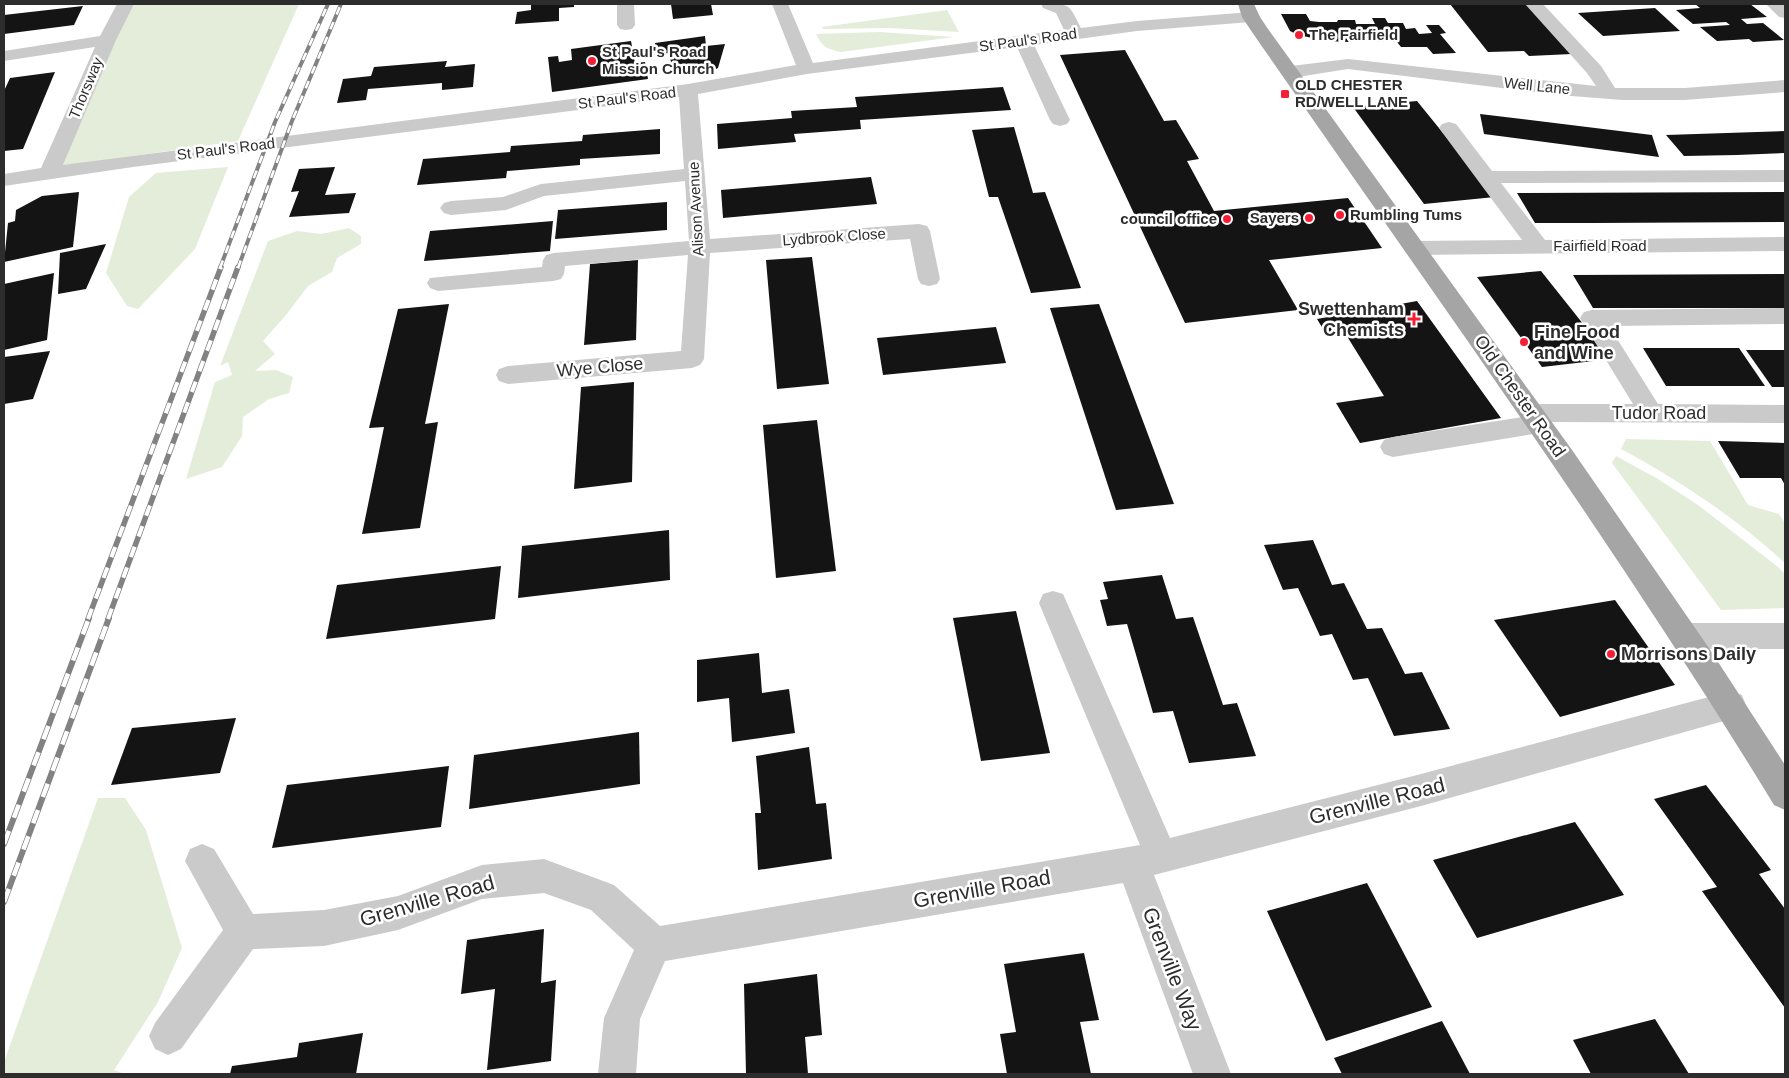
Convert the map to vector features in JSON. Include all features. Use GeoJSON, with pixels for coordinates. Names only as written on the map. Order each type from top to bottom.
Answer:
{"type":"FeatureCollection","features":[{"type":"Feature","properties":{"kind":"main road","name":"Old Chester Road"},"geometry":{"type":"LineString","coordinates":[[1249,10],[1290,72],[1536,419],[1686,636],[1785,794]]}},
{"type":"Feature","properties":{"kind":"street","name":"Thorsway"},"geometry":{"type":"LineString","coordinates":[[50,174],[107,40],[125,4]]}},
{"type":"Feature","properties":{"kind":"street"},"geometry":{"type":"LineString","coordinates":[[625,4],[626,25]]}},
{"type":"Feature","properties":{"kind":"street"},"geometry":{"type":"LineString","coordinates":[[780,4],[807,69]]}},
{"type":"Feature","properties":{"kind":"street"},"geometry":{"type":"LineString","coordinates":[[1049,4],[1063,10],[1075,34]]}},
{"type":"Feature","properties":{"kind":"street"},"geometry":{"type":"LineString","coordinates":[[1534,4],[1595,70],[1609,92]]}},
{"type":"Feature","properties":{"kind":"street"},"geometry":{"type":"LineString","coordinates":[[1774,4],[1785,13]]}},
{"type":"Feature","properties":{"kind":"street","name":"St Paul's Road"},"geometry":{"type":"LineString","coordinates":[[4,180],[132,161],[688,90],[807,69],[1249,10]]}},
{"type":"Feature","properties":{"kind":"street"},"geometry":{"type":"LineString","coordinates":[[4,56],[107,40]]}},
{"type":"Feature","properties":{"kind":"street"},"geometry":{"type":"LineString","coordinates":[[1023,41],[1060,120]]}},
{"type":"Feature","properties":{"kind":"street","name":"Well Lane"},"geometry":{"type":"LineString","coordinates":[[1290,72],[1348,64],[1559,89],[1609,92],[1685,94],[1785,86]]}},
{"type":"Feature","properties":{"kind":"street","name":"Alison Avenue"},"geometry":{"type":"LineString","coordinates":[[688,90],[700,246],[692,358]]}},
{"type":"Feature","properties":{"kind":"street"},"geometry":{"type":"LineString","coordinates":[[1449,128],[1488,177],[1538,246]]}},
{"type":"Feature","properties":{"kind":"street"},"geometry":{"type":"LineString","coordinates":[[451,208],[506,203],[541,190],[694,174]]}},
{"type":"Feature","properties":{"kind":"street"},"geometry":{"type":"LineString","coordinates":[[1488,177],[1785,176]]}},
{"type":"Feature","properties":{"kind":"street","name":"Lydbrook Close"},"geometry":{"type":"LineString","coordinates":[[700,246],[919,231],[928,279]]}},
{"type":"Feature","properties":{"kind":"street","name":"Fairfield Road"},"geometry":{"type":"LineString","coordinates":[[1414,248],[1785,244]]}},
{"type":"Feature","properties":{"kind":"street"},"geometry":{"type":"LineString","coordinates":[[438,283],[553,274],[554,260],[700,246]]}},
{"type":"Feature","properties":{"kind":"street"},"geometry":{"type":"LineString","coordinates":[[1651,413],[1592,318],[1785,316]]}},
{"type":"Feature","properties":{"kind":"street","name":"Wye Close"},"geometry":{"type":"LineString","coordinates":[[508,375],[692,358]]}},
{"type":"Feature","properties":{"kind":"street","name":"Tudor Road"},"geometry":{"type":"LineString","coordinates":[[1393,447],[1536,419],[1651,413],[1782,419]]}},
{"type":"Feature","properties":{"kind":"street","name":"Grenville Way"},"geometry":{"type":"LineString","coordinates":[[1053,603],[1147,860],[1212,1074]]}},
{"type":"Feature","properties":{"kind":"street"},"geometry":{"type":"LineString","coordinates":[[1686,636],[1785,636]]}},
{"type":"Feature","properties":{"kind":"street","name":"Grenville Road"},"geometry":{"type":"LineString","coordinates":[[244,932],[324,928],[398,913],[482,882],[544,876],[602,897],[654,945],[1147,860],[1422,790],[1731,705]]}},
{"type":"Feature","properties":{"kind":"street"},"geometry":{"type":"LineString","coordinates":[[168,1036],[244,932],[202,861]]}},
{"type":"Feature","properties":{"kind":"street"},"geometry":{"type":"LineString","coordinates":[[617,1074],[622,1018],[654,945]]}},
{"type":"Feature","properties":{"kind":"green space"},"geometry":{"type":"Polygon","coordinates":[[[128,4],[299,4],[238,141],[63,166],[110,41],[128,4]]]}},
{"type":"Feature","properties":{"kind":"green space"},"geometry":{"type":"Polygon","coordinates":[[[947,10],[959,32],[889,28],[823,29],[822,27],[947,10]]]}},
{"type":"Feature","properties":{"kind":"green space"},"geometry":{"type":"Polygon","coordinates":[[[879,32],[954,37],[841,52],[826,47],[820,42],[816,34],[879,32]]]}},
{"type":"Feature","properties":{"kind":"green space"},"geometry":{"type":"Polygon","coordinates":[[[228,167],[195,249],[138,309],[127,306],[106,273],[129,197],[156,173],[228,167]]]}},
{"type":"Feature","properties":{"kind":"green space"},"geometry":{"type":"Polygon","coordinates":[[[349,228],[361,236],[361,244],[337,258],[332,272],[308,286],[263,341],[275,354],[255,371],[276,370],[293,377],[289,393],[269,399],[243,417],[242,436],[222,467],[186,479],[215,382],[232,375],[228,362],[220,366],[268,241],[297,231],[321,234],[349,228]]]}},
{"type":"Feature","properties":{"kind":"green space"},"geometry":{"type":"Polygon","coordinates":[[[1626,439],[1710,441],[1748,505],[1779,514],[1785,523],[1785,563],[1727,515],[1664,474],[1621,449],[1626,439]]]}},
{"type":"Feature","properties":{"kind":"green space"},"geometry":{"type":"Polygon","coordinates":[[[1616,456],[1658,479],[1698,505],[1778,567],[1785,574],[1785,608],[1721,610],[1612,463],[1616,456]]]}},
{"type":"Feature","properties":{"kind":"green space"},"geometry":{"type":"Polygon","coordinates":[[[98,798],[125,798],[146,830],[182,948],[158,1002],[114,1070],[125,1074],[4,1074],[4,1062],[98,798]]]}},
{"type":"Feature","properties":{"kind":"building"},"geometry":{"type":"Polygon","coordinates":[[[531,4],[574,4],[574,7],[559,8],[559,21],[515,24],[517,12],[531,10],[531,4]]]}},
{"type":"Feature","properties":{"kind":"building"},"geometry":{"type":"Polygon","coordinates":[[[671,4],[711,4],[713,15],[673,19],[671,4]]]}},
{"type":"Feature","properties":{"kind":"building"},"geometry":{"type":"Polygon","coordinates":[[[1450,4],[1528,4],[1572,54],[1529,56],[1524,51],[1488,52],[1450,4]]]}},
{"type":"Feature","properties":{"kind":"building"},"geometry":{"type":"Polygon","coordinates":[[[1695,4],[1750,4],[1767,17],[1741,19],[1747,24],[1763,23],[1784,40],[1753,42],[1749,39],[1717,41],[1700,27],[1730,25],[1726,22],[1693,24],[1676,10],[1700,8],[1695,4]]]}},
{"type":"Feature","properties":{"kind":"building"},"geometry":{"type":"Polygon","coordinates":[[[83,6],[74,25],[4,34],[4,15],[83,6]]]}},
{"type":"Feature","properties":{"kind":"building"},"geometry":{"type":"Polygon","coordinates":[[[1655,8],[1680,31],[1603,36],[1578,13],[1655,8]]]}},
{"type":"Feature","properties":{"kind":"building"},"geometry":{"type":"Polygon","coordinates":[[[1281,14],[1306,14],[1310,21],[1319,22],[1355,20],[1356,24],[1375,24],[1372,18],[1385,18],[1388,23],[1403,23],[1406,29],[1415,28],[1419,34],[1432,33],[1426,25],[1439,25],[1446,33],[1440,34],[1456,53],[1433,54],[1427,47],[1401,47],[1397,42],[1373,42],[1370,37],[1345,36],[1349,42],[1327,41],[1298,35],[1290,31],[1281,14]]]}},
{"type":"Feature","properties":{"kind":"building"},"geometry":{"type":"Polygon","coordinates":[[[705,36],[706,46],[725,44],[718,68],[712,71],[674,76],[669,53],[657,55],[655,43],[705,36]]]}},
{"type":"Feature","properties":{"kind":"building"},"geometry":{"type":"Polygon","coordinates":[[[631,41],[635,63],[645,62],[648,79],[552,92],[548,57],[558,56],[559,62],[572,60],[571,49],[631,41]]]}},
{"type":"Feature","properties":{"kind":"building"},"geometry":{"type":"Polygon","coordinates":[[[1125,50],[1164,121],[1176,120],[1199,159],[1187,161],[1214,211],[1348,198],[1382,248],[1269,260],[1298,310],[1185,323],[1060,55],[1125,50]]]}},
{"type":"Feature","properties":{"kind":"building"},"geometry":{"type":"Polygon","coordinates":[[[447,61],[445,67],[475,64],[473,87],[442,90],[442,83],[368,89],[366,100],[337,103],[343,79],[371,76],[374,67],[447,61]]]}},
{"type":"Feature","properties":{"kind":"building"},"geometry":{"type":"Polygon","coordinates":[[[55,72],[23,149],[4,151],[4,91],[10,78],[55,72]]]}},
{"type":"Feature","properties":{"kind":"building"},"geometry":{"type":"Polygon","coordinates":[[[1003,87],[1011,110],[860,120],[861,129],[794,134],[796,142],[718,149],[717,124],[792,118],[791,111],[857,107],[855,97],[1003,87]]]}},
{"type":"Feature","properties":{"kind":"building"},"geometry":{"type":"Polygon","coordinates":[[[1417,101],[1495,197],[1424,204],[1353,107],[1417,101]]]}},
{"type":"Feature","properties":{"kind":"building"},"geometry":{"type":"Polygon","coordinates":[[[1480,114],[1652,135],[1659,157],[1484,134],[1480,114]]]}},
{"type":"Feature","properties":{"kind":"building"},"geometry":{"type":"Polygon","coordinates":[[[1014,127],[1033,193],[1045,192],[1081,288],[1031,293],[998,197],[989,197],[972,130],[1014,127]]]}},
{"type":"Feature","properties":{"kind":"building"},"geometry":{"type":"Polygon","coordinates":[[[660,129],[660,154],[580,159],[580,165],[507,171],[506,178],[417,185],[423,159],[510,152],[511,146],[582,141],[583,135],[660,129]]]}},
{"type":"Feature","properties":{"kind":"building"},"geometry":{"type":"Polygon","coordinates":[[[1785,131],[1785,153],[1737,155],[1684,156],[1666,135],[1785,131]]]}},
{"type":"Feature","properties":{"kind":"building"},"geometry":{"type":"Polygon","coordinates":[[[335,167],[325,195],[356,193],[349,213],[289,217],[299,191],[291,192],[299,169],[335,167]]]}},
{"type":"Feature","properties":{"kind":"building"},"geometry":{"type":"Polygon","coordinates":[[[871,177],[877,204],[723,218],[721,190],[871,177]]]}},
{"type":"Feature","properties":{"kind":"building"},"geometry":{"type":"Polygon","coordinates":[[[79,192],[73,247],[4,262],[8,223],[15,221],[16,210],[42,196],[79,192]]]}},
{"type":"Feature","properties":{"kind":"building"},"geometry":{"type":"Polygon","coordinates":[[[1785,192],[1785,222],[1594,223],[1535,223],[1517,193],[1785,192]]]}},
{"type":"Feature","properties":{"kind":"building"},"geometry":{"type":"Polygon","coordinates":[[[667,202],[667,230],[555,239],[558,210],[667,202]]]}},
{"type":"Feature","properties":{"kind":"building"},"geometry":{"type":"Polygon","coordinates":[[[553,221],[550,251],[424,261],[430,231],[553,221]]]}},
{"type":"Feature","properties":{"kind":"building"},"geometry":{"type":"Polygon","coordinates":[[[106,244],[86,289],[58,294],[60,253],[106,244]]]}},
{"type":"Feature","properties":{"kind":"building"},"geometry":{"type":"Polygon","coordinates":[[[812,257],[829,384],[777,389],[766,260],[812,257]]]}},
{"type":"Feature","properties":{"kind":"building"},"geometry":{"type":"Polygon","coordinates":[[[638,260],[636,340],[584,345],[590,264],[638,260]]]}},
{"type":"Feature","properties":{"kind":"building"},"geometry":{"type":"Polygon","coordinates":[[[1541,271],[1611,359],[1542,367],[1477,277],[1541,271]]]}},
{"type":"Feature","properties":{"kind":"building"},"geometry":{"type":"Polygon","coordinates":[[[54,273],[47,340],[4,350],[4,284],[54,273]]]}},
{"type":"Feature","properties":{"kind":"building"},"geometry":{"type":"Polygon","coordinates":[[[1785,274],[1785,308],[1593,308],[1573,275],[1785,274]]]}},
{"type":"Feature","properties":{"kind":"building"},"geometry":{"type":"Polygon","coordinates":[[[1417,301],[1501,418],[1360,443],[1336,403],[1384,396],[1345,333],[1326,334],[1317,319],[1417,301]]]}},
{"type":"Feature","properties":{"kind":"building"},"geometry":{"type":"Polygon","coordinates":[[[449,304],[425,424],[438,422],[420,528],[362,534],[384,427],[369,428],[398,309],[449,304]]]}},
{"type":"Feature","properties":{"kind":"building"},"geometry":{"type":"Polygon","coordinates":[[[1099,304],[1174,504],[1116,510],[1050,308],[1099,304]]]}},
{"type":"Feature","properties":{"kind":"building"},"geometry":{"type":"Polygon","coordinates":[[[996,327],[1006,363],[883,375],[877,338],[996,327]]]}},
{"type":"Feature","properties":{"kind":"building"},"geometry":{"type":"Polygon","coordinates":[[[1643,348],[1739,348],[1765,386],[1666,386],[1643,348]]]}},
{"type":"Feature","properties":{"kind":"building"},"geometry":{"type":"Polygon","coordinates":[[[1746,350],[1785,350],[1785,387],[1772,387],[1746,350]]]}},
{"type":"Feature","properties":{"kind":"building"},"geometry":{"type":"Polygon","coordinates":[[[50,351],[33,399],[4,404],[4,357],[50,351]]]}},
{"type":"Feature","properties":{"kind":"building"},"geometry":{"type":"Polygon","coordinates":[[[634,382],[632,482],[574,489],[581,387],[634,382]]]}},
{"type":"Feature","properties":{"kind":"building"},"geometry":{"type":"Polygon","coordinates":[[[817,420],[836,571],[776,578],[763,425],[817,420]]]}},
{"type":"Feature","properties":{"kind":"building"},"geometry":{"type":"Polygon","coordinates":[[[1718,441],[1785,443],[1785,485],[1781,478],[1740,478],[1718,441]]]}},
{"type":"Feature","properties":{"kind":"building"},"geometry":{"type":"Polygon","coordinates":[[[669,530],[670,580],[518,598],[522,546],[669,530]]]}},
{"type":"Feature","properties":{"kind":"building"},"geometry":{"type":"Polygon","coordinates":[[[1313,540],[1332,585],[1344,583],[1367,629],[1382,628],[1405,674],[1422,672],[1450,729],[1394,736],[1368,678],[1353,680],[1332,634],[1320,636],[1298,588],[1283,590],[1264,545],[1313,540]]]}},
{"type":"Feature","properties":{"kind":"building"},"geometry":{"type":"Polygon","coordinates":[[[501,566],[495,619],[326,639],[337,585],[501,566]]]}},
{"type":"Feature","properties":{"kind":"building"},"geometry":{"type":"Polygon","coordinates":[[[1162,575],[1176,619],[1193,617],[1223,705],[1237,703],[1256,756],[1189,763],[1173,711],[1153,713],[1127,624],[1107,626],[1100,600],[1108,599],[1103,582],[1162,575]]]}},
{"type":"Feature","properties":{"kind":"building"},"geometry":{"type":"Polygon","coordinates":[[[1615,600],[1675,685],[1560,717],[1494,620],[1615,600]]]}},
{"type":"Feature","properties":{"kind":"building"},"geometry":{"type":"Polygon","coordinates":[[[1016,611],[1050,753],[981,761],[953,618],[1016,611]]]}},
{"type":"Feature","properties":{"kind":"building"},"geometry":{"type":"Polygon","coordinates":[[[759,653],[762,693],[789,689],[795,733],[732,742],[729,698],[697,702],[697,660],[759,653]]]}},
{"type":"Feature","properties":{"kind":"building"},"geometry":{"type":"Polygon","coordinates":[[[236,718],[220,773],[111,785],[132,728],[236,718]]]}},
{"type":"Feature","properties":{"kind":"building"},"geometry":{"type":"Polygon","coordinates":[[[639,732],[640,784],[469,809],[474,755],[639,732]]]}},
{"type":"Feature","properties":{"kind":"building"},"geometry":{"type":"Polygon","coordinates":[[[809,747],[816,804],[826,803],[832,859],[758,870],[755,813],[761,813],[756,756],[809,747]]]}},
{"type":"Feature","properties":{"kind":"building"},"geometry":{"type":"Polygon","coordinates":[[[449,766],[441,827],[272,848],[287,785],[449,766]]]}},
{"type":"Feature","properties":{"kind":"building"},"geometry":{"type":"Polygon","coordinates":[[[1706,785],[1771,870],[1759,874],[1785,909],[1785,1008],[1702,891],[1717,887],[1654,799],[1706,785]]]}},
{"type":"Feature","properties":{"kind":"building"},"geometry":{"type":"Polygon","coordinates":[[[1575,822],[1624,895],[1477,938],[1433,860],[1575,822]]]}},
{"type":"Feature","properties":{"kind":"building"},"geometry":{"type":"Polygon","coordinates":[[[1367,883],[1432,1007],[1326,1041],[1267,911],[1367,883]]]}},
{"type":"Feature","properties":{"kind":"building"},"geometry":{"type":"Polygon","coordinates":[[[544,929],[541,983],[556,980],[551,1061],[487,1070],[495,989],[461,994],[467,940],[544,929]]]}},
{"type":"Feature","properties":{"kind":"building"},"geometry":{"type":"Polygon","coordinates":[[[1084,953],[1099,1020],[1080,1022],[1091,1074],[1007,1074],[1000,1034],[1016,1032],[1004,964],[1084,953]]]}},
{"type":"Feature","properties":{"kind":"building"},"geometry":{"type":"Polygon","coordinates":[[[817,974],[822,1035],[805,1037],[808,1074],[746,1074],[744,984],[817,974]]]}},
{"type":"Feature","properties":{"kind":"building"},"geometry":{"type":"Polygon","coordinates":[[[1655,1019],[1689,1074],[1591,1074],[1573,1040],[1655,1019]]]}},
{"type":"Feature","properties":{"kind":"building"},"geometry":{"type":"Polygon","coordinates":[[[1442,1021],[1470,1074],[1342,1074],[1334,1058],[1442,1021]]]}},
{"type":"Feature","properties":{"kind":"building"},"geometry":{"type":"Polygon","coordinates":[[[363,1033],[356,1074],[230,1074],[232,1066],[297,1057],[299,1043],[363,1033]]]}},
{"type":"Feature","properties":{"kind":"railway"},"geometry":{"type":"LineString","coordinates":[[220,268],[275,122],[328,4]]}},
{"type":"Feature","properties":{"kind":"railway"},"geometry":{"type":"LineString","coordinates":[[238,268],[292,121],[341,4]]}},
{"type":"Feature","properties":{"kind":"railway"},"geometry":{"type":"LineString","coordinates":[[88,619],[221,267]]}},
{"type":"Feature","properties":{"kind":"railway"},"geometry":{"type":"LineString","coordinates":[[108,619],[238,267]]}},
{"type":"Feature","properties":{"kind":"railway"},"geometry":{"type":"LineString","coordinates":[[4,844],[89,618]]}},
{"type":"Feature","properties":{"kind":"railway"},"geometry":{"type":"LineString","coordinates":[[4,902],[109,618]]}},
{"type":"Feature","properties":{"kind":"place","name":"The Fairfield"},"geometry":{"type":"Point","coordinates":[1299,35]}},
{"type":"Feature","properties":{"kind":"place","name":"St Paul's Road Mission Church"},"geometry":{"type":"Point","coordinates":[592,61]}},
{"type":"Feature","properties":{"kind":"place","name":"OLD CHESTER RD/WELL LANE"},"geometry":{"type":"Point","coordinates":[1285,94]}},
{"type":"Feature","properties":{"kind":"place","name":"Rumbling Tums"},"geometry":{"type":"Point","coordinates":[1340,215]}},
{"type":"Feature","properties":{"kind":"place","name":"Sayers"},"geometry":{"type":"Point","coordinates":[1309,218]}},
{"type":"Feature","properties":{"kind":"place","name":"council office"},"geometry":{"type":"Point","coordinates":[1227,219]}},
{"type":"Feature","properties":{"kind":"place","name":"Swettenham Chemists"},"geometry":{"type":"Point","coordinates":[1414,319]}},
{"type":"Feature","properties":{"kind":"place","name":"Fine Food and Wine"},"geometry":{"type":"Point","coordinates":[1524,342]}},
{"type":"Feature","properties":{"kind":"place","name":"Morrisons Daily"},"geometry":{"type":"Point","coordinates":[1611,654]}}]}
